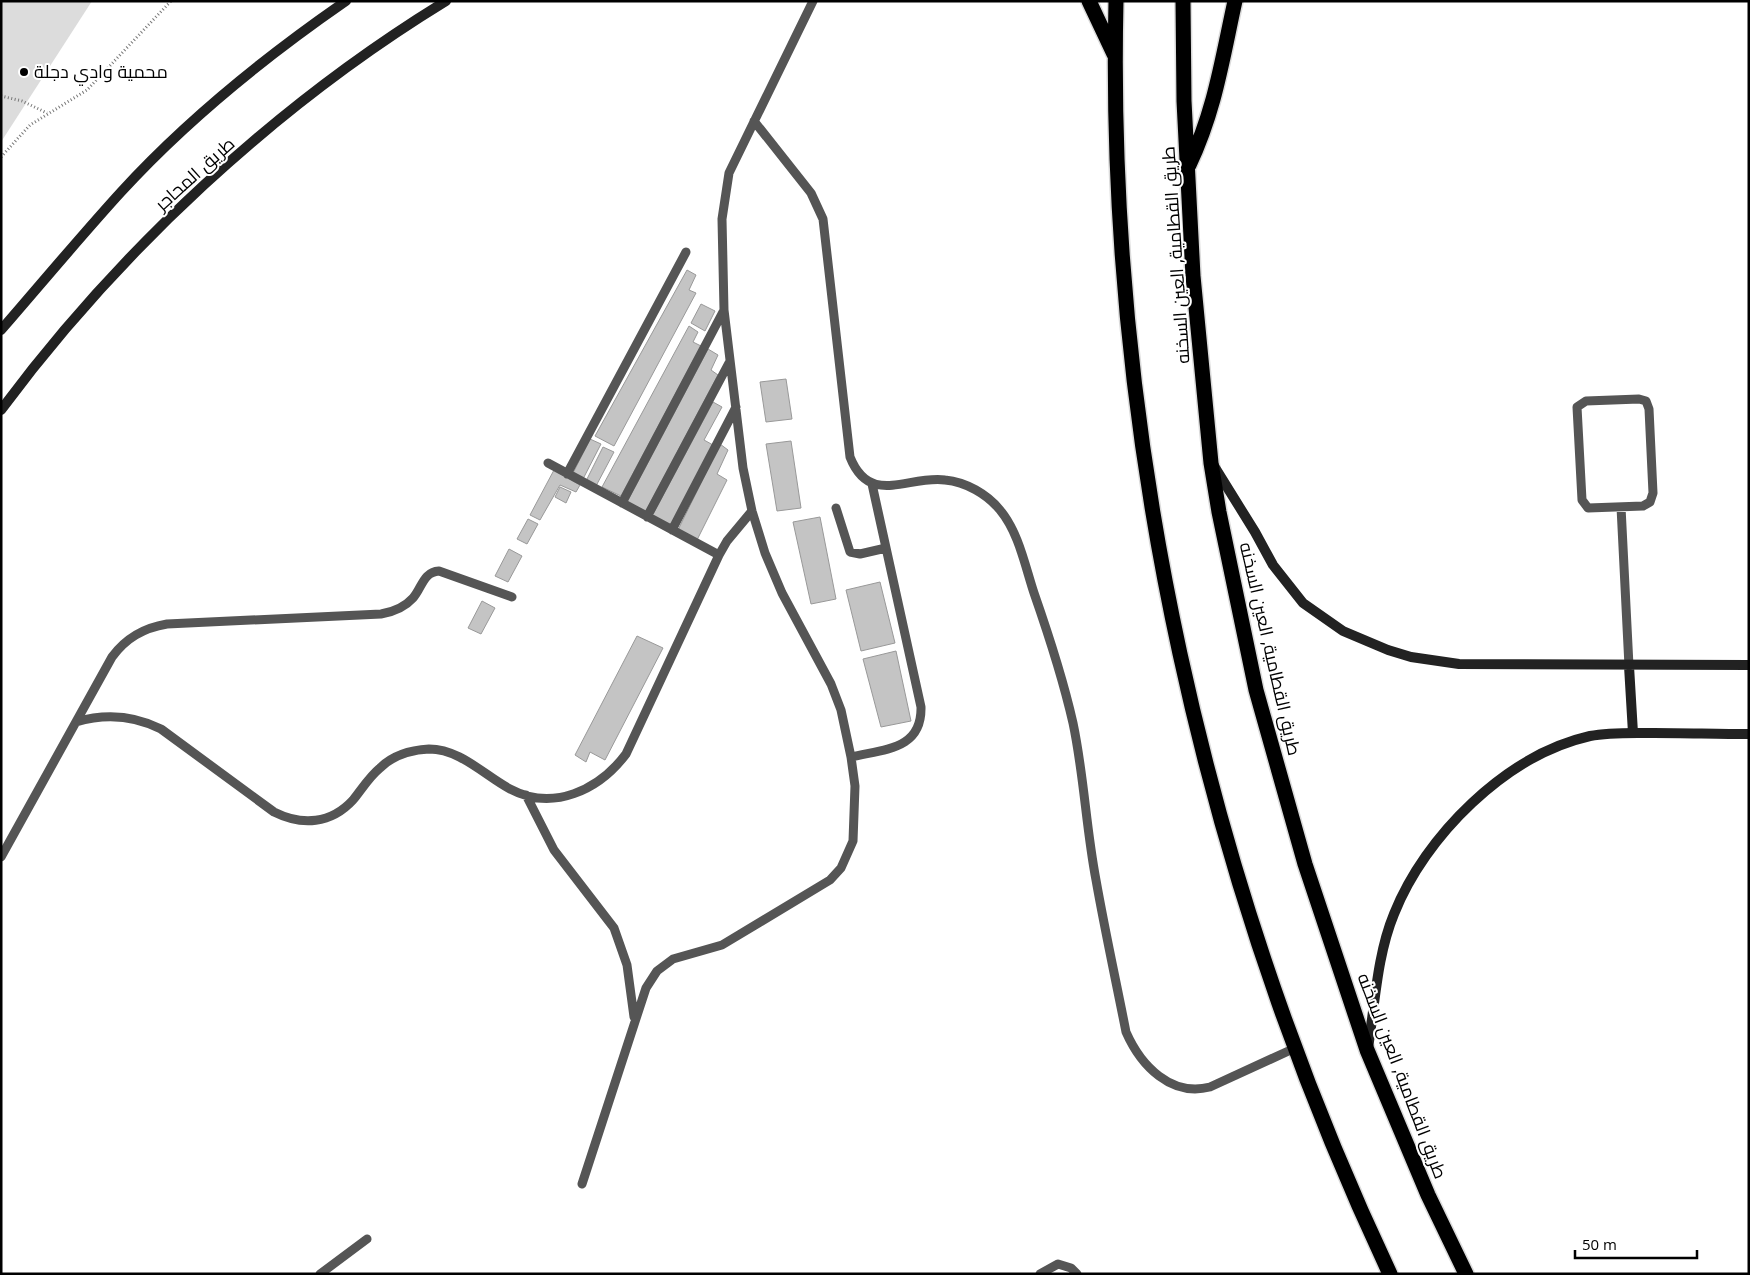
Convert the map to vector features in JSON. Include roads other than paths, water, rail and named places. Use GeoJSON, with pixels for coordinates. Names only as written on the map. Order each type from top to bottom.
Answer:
{"type":"FeatureCollection","features":[{"type":"Feature","properties":{"kind":"highway"},"geometry":{"type":"LineString","coordinates":[[1089,1],[1115,58]]}},
{"type":"Feature","properties":{"kind":"highway"},"geometry":{"type":"LineString","coordinates":[[1116,1],[1115,58],[1119,182],[1126,302],[1151,494],[1184,674],[1230,851],[1295,1048],[1354,1196],[1390,1274]]}},
{"type":"Feature","properties":{"kind":"highway","name":"طريق القطامية, العين السخنه"},"geometry":{"type":"LineString","coordinates":[[1183,1],[1193,276],[1211,463],[1219,512],[1256,690],[1305,864],[1368,1050],[1428,1195],[1466,1274]]}},
{"type":"Feature","properties":{"kind":"highway"},"geometry":{"type":"LineString","coordinates":[[1188,169],[1215,97],[1236,1]]}},
{"type":"Feature","properties":{"kind":"main road","name":"طريق المحاجر"},"geometry":{"type":"LineString","coordinates":[[1,330],[121,192],[165,147],[259,65],[346,1]]}},
{"type":"Feature","properties":{"kind":"main road","name":"طريق المحاجر"},"geometry":{"type":"LineString","coordinates":[[1,410],[89,302],[188,202],[258,139],[331,81],[446,1]]}},
{"type":"Feature","properties":{"kind":"main road"},"geometry":{"type":"LineString","coordinates":[[1211,463],[1256,532],[1273,565],[1303,603],[1343,631],[1365,642],[1411,657],[1459,664],[1749,665]]}},
{"type":"Feature","properties":{"kind":"main road"},"geometry":{"type":"LineString","coordinates":[[1629,666],[1633,733]]}},
{"type":"Feature","properties":{"kind":"main road"},"geometry":{"type":"LineString","coordinates":[[1368,1050],[1383,953],[1393,915],[1405,890],[1435,843],[1473,802],[1517,769],[1541,755],[1566,743],[1591,736],[1633,733],[1749,734]]}},
{"type":"Feature","properties":{"kind":"lane"},"geometry":{"type":"LineString","coordinates":[[582,1184],[646,988],[664,964],[682,955],[722,945],[830,880],[841,868],[854,841],[855,826],[851,757],[841,710],[832,684],[782,593],[765,552],[752,511],[743,468],[724,310],[722,219],[729,173],[813,1]]}},
{"type":"Feature","properties":{"kind":"lane"},"geometry":{"type":"LineString","coordinates":[[754,120],[811,193],[823,219],[850,457],[854,468],[872,484],[884,486],[944,479],[960,483],[988,498],[1009,522],[1053,649],[1066,695],[1080,762],[1096,879],[1124,1022],[1133,1046],[1152,1071],[1176,1086],[1199,1090],[1210,1087],[1295,1048]]}},
{"type":"Feature","properties":{"kind":"lane"},"geometry":{"type":"LineString","coordinates":[[567,474],[686,252]]}},
{"type":"Feature","properties":{"kind":"lane"},"geometry":{"type":"LineString","coordinates":[[622,503],[724,310]]}},
{"type":"Feature","properties":{"kind":"lane"},"geometry":{"type":"LineString","coordinates":[[647,517],[730,361]]}},
{"type":"Feature","properties":{"kind":"lane"},"geometry":{"type":"LineString","coordinates":[[1639,399],[1646,401],[1648,405],[1652,498],[1647,505],[1621,507],[1591,509],[1582,504],[1576,411],[1582,402],[1639,399]]}},
{"type":"Feature","properties":{"kind":"lane"},"geometry":{"type":"LineString","coordinates":[[672,530],[736,407]]}},
{"type":"Feature","properties":{"kind":"lane"},"geometry":{"type":"LineString","coordinates":[[548,463],[719,555]]}},
{"type":"Feature","properties":{"kind":"lane"},"geometry":{"type":"LineString","coordinates":[[851,757],[903,745],[912,738],[921,718],[921,707],[872,484]]}},
{"type":"Feature","properties":{"kind":"lane"},"geometry":{"type":"LineString","coordinates":[[1621,507],[1629,666]]}},
{"type":"Feature","properties":{"kind":"lane"},"geometry":{"type":"LineString","coordinates":[[836,508],[850,552],[860,554],[886,548]]}},
{"type":"Feature","properties":{"kind":"lane"},"geometry":{"type":"LineString","coordinates":[[76,722],[113,716],[150,724],[161,729],[274,812],[301,822],[329,818],[342,810],[380,767],[392,758],[419,750],[434,749],[461,758],[510,789],[526,795],[559,797],[575,794],[604,778],[626,754],[719,555],[727,541],[752,511]]}},
{"type":"Feature","properties":{"kind":"lane"},"geometry":{"type":"LineString","coordinates":[[1,857],[118,648],[136,634],[156,626],[391,612],[408,603],[426,576],[439,571],[512,597]]}},
{"type":"Feature","properties":{"kind":"lane"},"geometry":{"type":"LineString","coordinates":[[526,795],[554,850],[614,928],[631,984],[634,1023]]}},
{"type":"Feature","properties":{"kind":"lane"},"geometry":{"type":"LineString","coordinates":[[320,1274],[367,1239]]}},
{"type":"Feature","properties":{"kind":"lane"},"geometry":{"type":"LineString","coordinates":[[1040,1274],[1058,1264],[1071,1268],[1077,1274]]}},
{"type":"Feature","properties":{"kind":"place","name":"محمية وادي دجلة"},"geometry":{"type":"Point","coordinates":[24,72]}}]}
